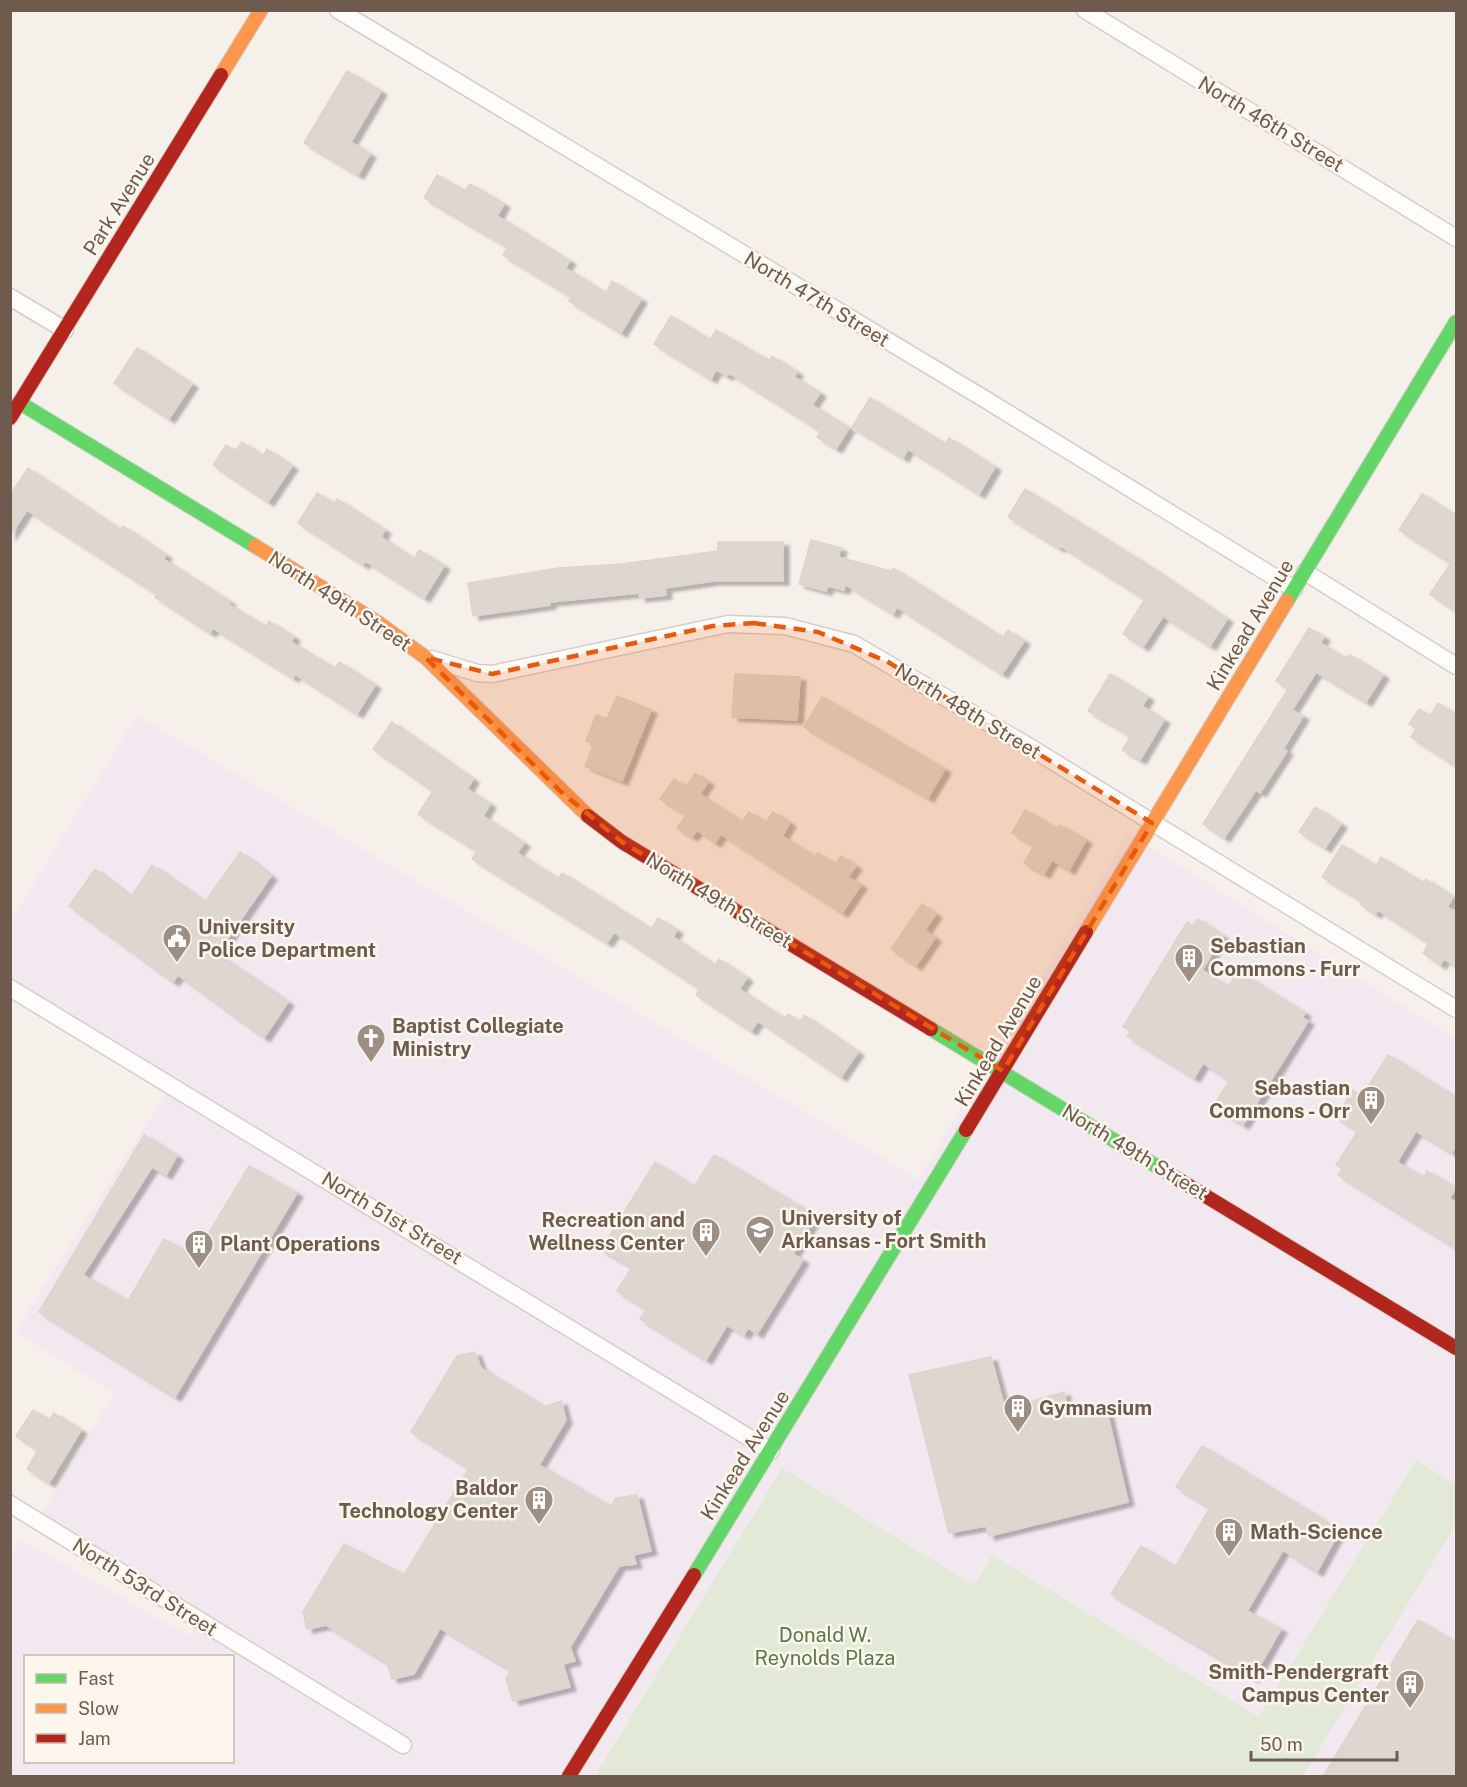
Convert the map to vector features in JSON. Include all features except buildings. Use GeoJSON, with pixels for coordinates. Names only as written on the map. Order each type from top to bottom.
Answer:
{"type":"FeatureCollection","features":[{"type":"Feature","properties":{"kind":"street","name":"Park Avenue"},"geometry":{"type":"LineString","coordinates":[[10,418],[261,10]]}},
{"type":"Feature","properties":{"kind":"street","name":"North 47th Street"},"geometry":{"type":"LineString","coordinates":[[338,10],[983,398],[1294,589]]}},
{"type":"Feature","properties":{"kind":"street","name":"North 46th Street"},"geometry":{"type":"LineString","coordinates":[[1085,10],[1456,238]]}},
{"type":"Feature","properties":{"kind":"street"},"geometry":{"type":"LineString","coordinates":[[10,297],[64,330]]}},
{"type":"Feature","properties":{"kind":"street","name":"Kinkead Avenue"},"geometry":{"type":"LineString","coordinates":[[568,1776],[771,1451],[1152,822],[1455,328]]}},
{"type":"Feature","properties":{"kind":"street","name":"North 49th Street"},"geometry":{"type":"LineString","coordinates":[[20,403],[377,622],[425,657],[560,791],[622,842],[1003,1071],[1456,1348]]}},
{"type":"Feature","properties":{"kind":"street"},"geometry":{"type":"LineString","coordinates":[[1305,572],[1456,666]]}},
{"type":"Feature","properties":{"kind":"street","name":"North 48th Street"},"geometry":{"type":"LineString","coordinates":[[425,657],[446,666],[492,674],[549,664],[713,626],[754,623],[818,632],[854,644],[888,662],[1152,822],[1456,1009]]}},
{"type":"Feature","properties":{"kind":"street","name":"North 51st Street"},"geometry":{"type":"LineString","coordinates":[[10,988],[771,1451]]}},
{"type":"Feature","properties":{"kind":"street","name":"North 53rd Street"},"geometry":{"type":"LineString","coordinates":[[10,1504],[402,1745]]}},
{"type":"Feature","properties":{"kind":"highlighted area"},"geometry":{"type":"Polygon","coordinates":[[[754,623],[818,632],[888,662],[1152,823],[1003,1071],[622,842],[560,791],[425,657],[492,674],[713,626],[754,623]]]}},
{"type":"Feature","properties":{"kind":"shaded area","name":"University of Arkansas - Fort Smith"},"geometry":{"type":"Polygon","coordinates":[[[137,715],[918,1179],[1128,833],[1456,1039],[1456,1776],[11,1776],[10,1556],[20,1539],[189,1636],[201,1621],[37,1520],[114,1393],[15,1332],[170,1087],[11,988],[10,922],[137,715]]]}},
{"type":"Feature","properties":{"kind":"green space","name":"Donald W. Reynolds Plaza"},"geometry":{"type":"Polygon","coordinates":[[[1416,1460],[1456,1485],[1456,1524],[1303,1776],[595,1776],[782,1468],[974,1585],[992,1555],[1259,1717],[1416,1460]]]}},
{"type":"Feature","properties":{"kind":"traffic: fast"},"geometry":{"type":"LineString","coordinates":[[1287,601],[1456,322]]}},
{"type":"Feature","properties":{"kind":"traffic: fast"},"geometry":{"type":"LineString","coordinates":[[20,403],[255,546]]}},
{"type":"Feature","properties":{"kind":"traffic: fast"},"geometry":{"type":"LineString","coordinates":[[931,1029],[1171,1175]]}},
{"type":"Feature","properties":{"kind":"traffic: fast"},"geometry":{"type":"LineString","coordinates":[[694,1575],[966,1130]]}},
{"type":"Feature","properties":{"kind":"traffic: slow"},"geometry":{"type":"LineString","coordinates":[[221,75],[261,10]]}},
{"type":"Feature","properties":{"kind":"traffic: slow"},"geometry":{"type":"LineString","coordinates":[[255,546],[377,622],[425,657],[588,816]]}},
{"type":"Feature","properties":{"kind":"traffic: slow"},"geometry":{"type":"LineString","coordinates":[[1086,932],[1287,601]]}},
{"type":"Feature","properties":{"kind":"traffic: jam"},"geometry":{"type":"LineString","coordinates":[[10,418],[221,75]]}},
{"type":"Feature","properties":{"kind":"traffic: jam"},"geometry":{"type":"LineString","coordinates":[[588,816],[622,842],[931,1029]]}},
{"type":"Feature","properties":{"kind":"traffic: jam"},"geometry":{"type":"LineString","coordinates":[[966,1130],[1086,932]]}},
{"type":"Feature","properties":{"kind":"traffic: jam"},"geometry":{"type":"LineString","coordinates":[[1171,1175],[1456,1348]]}},
{"type":"Feature","properties":{"kind":"traffic: jam"},"geometry":{"type":"LineString","coordinates":[[569,1776],[694,1575]]}},
{"type":"Feature","properties":{"kind":"place","name":"University Police Department"},"geometry":{"type":"Point","coordinates":[177,964]}},
{"type":"Feature","properties":{"kind":"place","name":"Sebastian Commons - Furr"},"geometry":{"type":"Point","coordinates":[1189,984]}},
{"type":"Feature","properties":{"kind":"place","name":"Baptist Collegiate Ministry"},"geometry":{"type":"Point","coordinates":[371,1064]}},
{"type":"Feature","properties":{"kind":"place","name":"Sebastian Commons - Orr"},"geometry":{"type":"Point","coordinates":[1371,1126]}},
{"type":"Feature","properties":{"kind":"place","name":"University of Arkansas - Fort Smith"},"geometry":{"type":"Point","coordinates":[760,1256]}},
{"type":"Feature","properties":{"kind":"place","name":"Recreation and Wellness Center"},"geometry":{"type":"Point","coordinates":[706,1258]}},
{"type":"Feature","properties":{"kind":"place","name":"Plant Operations"},"geometry":{"type":"Point","coordinates":[199,1270]}},
{"type":"Feature","properties":{"kind":"place","name":"Gymnasium"},"geometry":{"type":"Point","coordinates":[1018,1434]}},
{"type":"Feature","properties":{"kind":"place","name":"Baldor Technology Center"},"geometry":{"type":"Point","coordinates":[539,1526]}},
{"type":"Feature","properties":{"kind":"place","name":"Math-Science"},"geometry":{"type":"Point","coordinates":[1229,1558]}},
{"type":"Feature","properties":{"kind":"place","name":"Smith-Pendergraft Campus Center"},"geometry":{"type":"Point","coordinates":[1410,1710]}}]}
